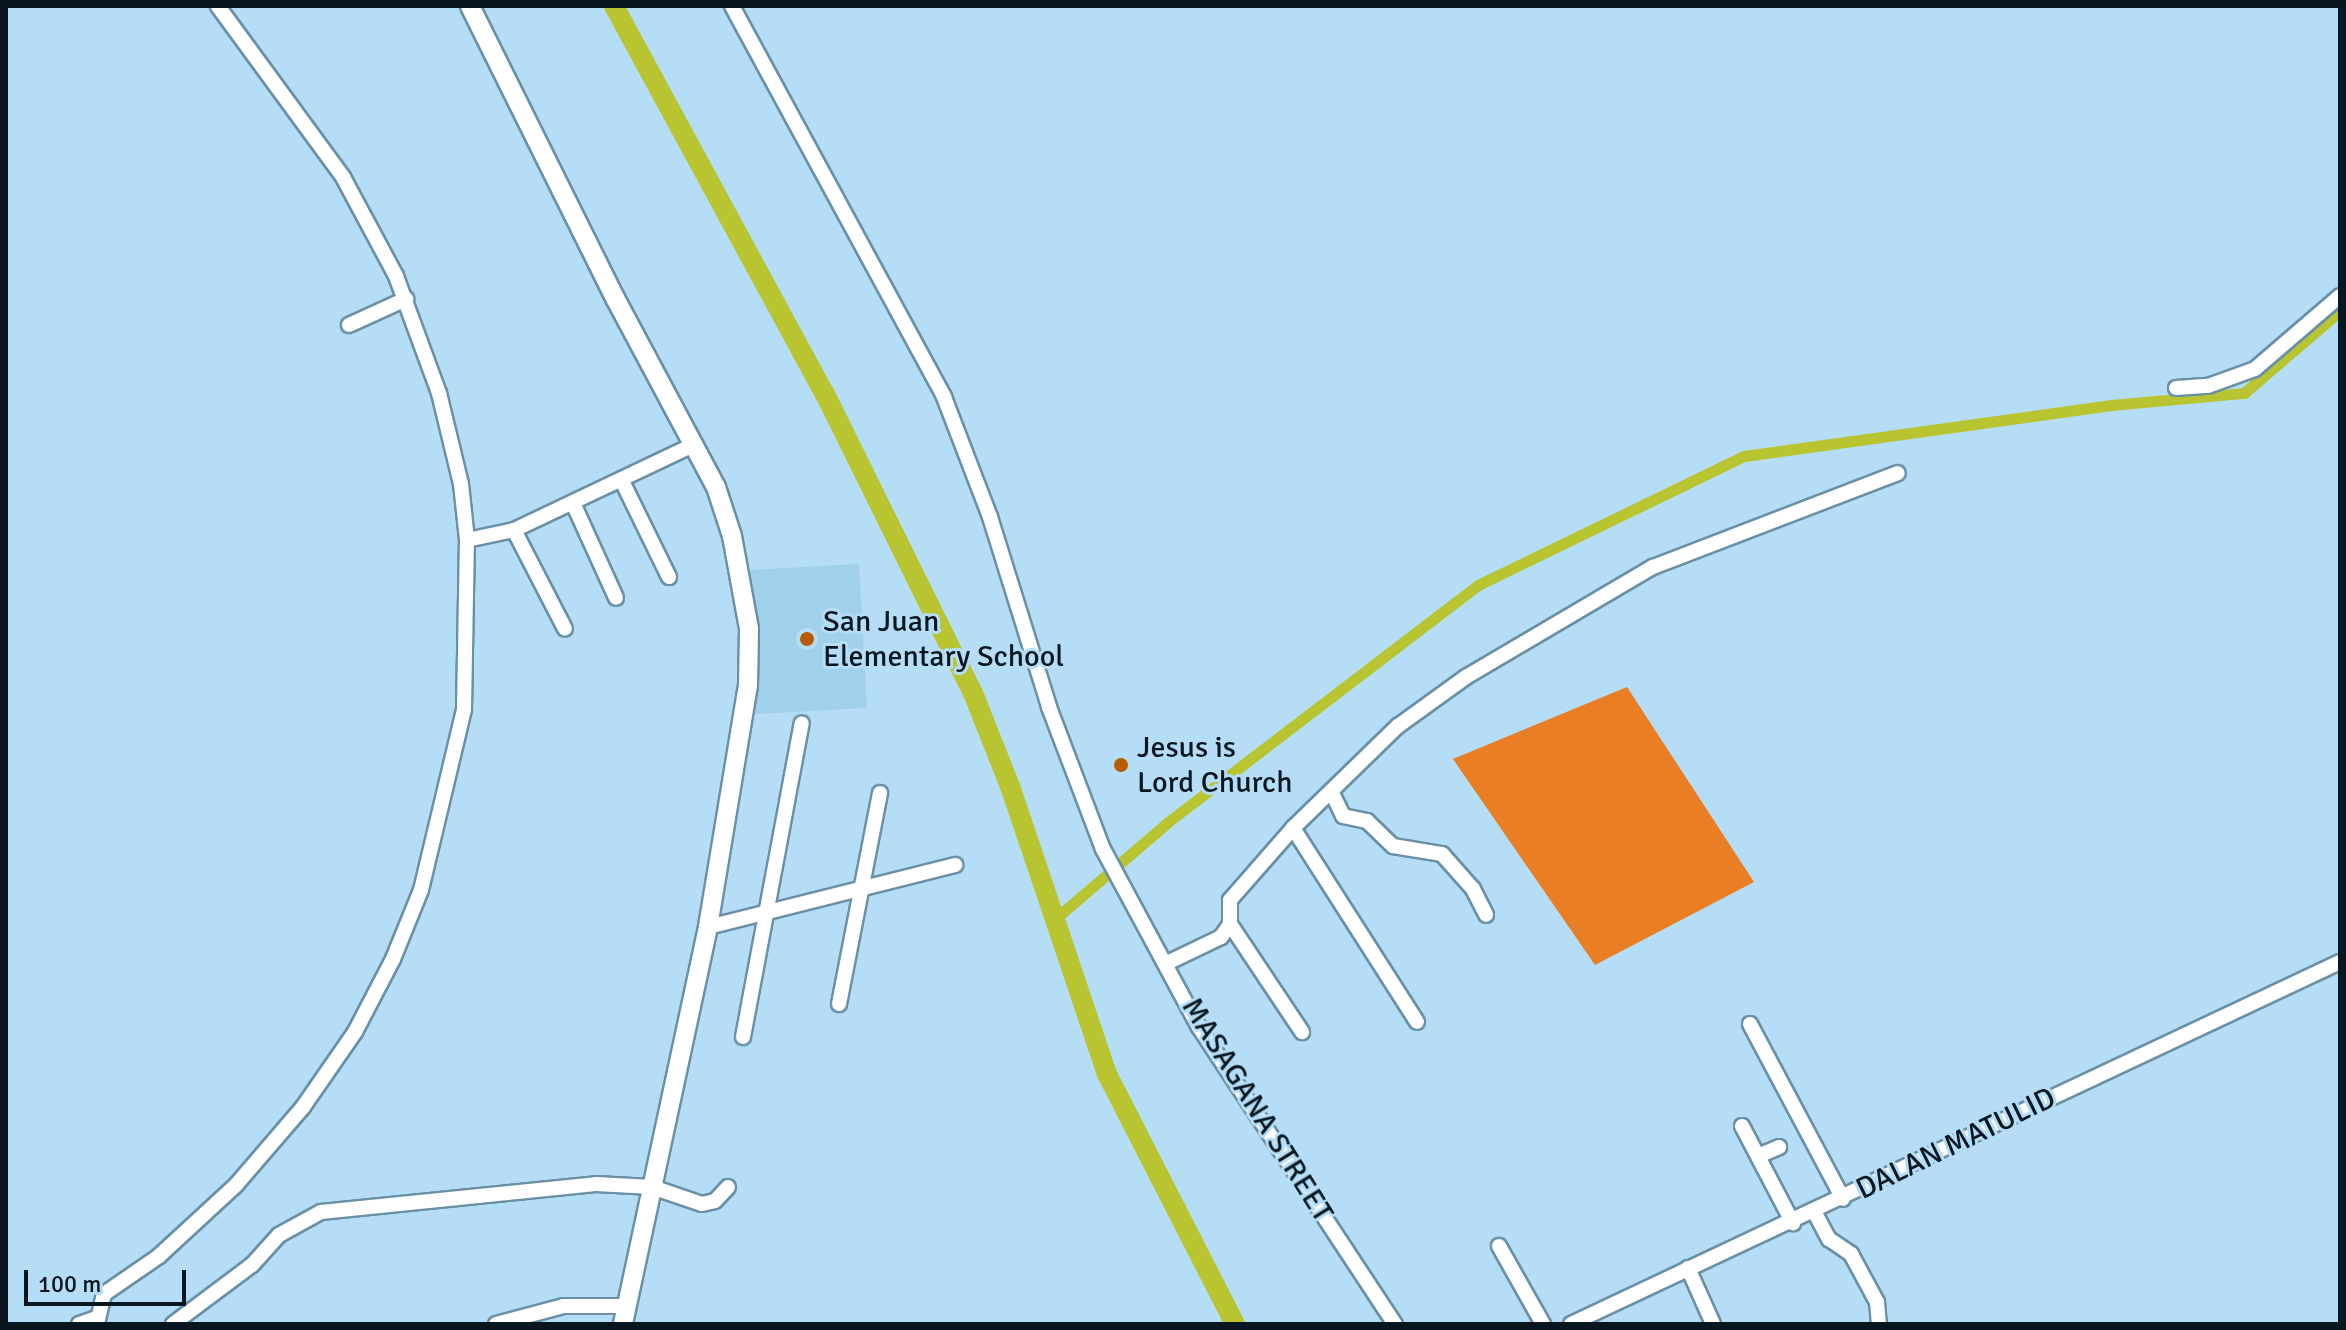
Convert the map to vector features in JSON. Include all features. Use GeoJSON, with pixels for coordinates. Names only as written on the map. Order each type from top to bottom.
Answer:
{"type":"FeatureCollection","features":[{"type":"Feature","properties":{"kind":"main road"},"geometry":{"type":"LineString","coordinates":[[470,6],[716,487],[732,536],[749,629],[748,685],[708,927],[624,1315]]}},
{"type":"Feature","properties":{"kind":"street"},"geometry":{"type":"LineString","coordinates":[[79,1324],[97,1321],[104,1294],[208,1214],[272,1146],[335,1065],[393,959],[433,851],[464,709],[467,540],[461,484],[439,393],[406,299],[343,177],[218,6]]}},
{"type":"Feature","properties":{"kind":"street","name":"MASAGANA STREET"},"geometry":{"type":"LineString","coordinates":[[732,6],[944,397],[990,517],[1049,707],[1103,849],[1199,1027],[1395,1324]]}},
{"type":"Feature","properties":{"kind":"street"},"geometry":{"type":"LineString","coordinates":[[2176,388],[2208,386],[2255,369],[2340,296]]}},
{"type":"Feature","properties":{"kind":"street"},"geometry":{"type":"LineString","coordinates":[[349,325],[406,299]]}},
{"type":"Feature","properties":{"kind":"street"},"geometry":{"type":"LineString","coordinates":[[467,540],[514,530],[693,445]]}},
{"type":"Feature","properties":{"kind":"street"},"geometry":{"type":"LineString","coordinates":[[1302,1032],[1230,924],[1230,900],[1293,828],[1398,726],[1466,677],[1653,567],[1898,473]]}},
{"type":"Feature","properties":{"kind":"street"},"geometry":{"type":"LineString","coordinates":[[622,481],[669,577]]}},
{"type":"Feature","properties":{"kind":"street"},"geometry":{"type":"LineString","coordinates":[[573,503],[616,598]]}},
{"type":"Feature","properties":{"kind":"street"},"geometry":{"type":"LineString","coordinates":[[514,530],[565,629]]}},
{"type":"Feature","properties":{"kind":"street"},"geometry":{"type":"LineString","coordinates":[[743,1037],[802,723]]}},
{"type":"Feature","properties":{"kind":"street"},"geometry":{"type":"LineString","coordinates":[[1331,791],[1343,816],[1367,821],[1393,846],[1442,854],[1473,889],[1486,915]]}},
{"type":"Feature","properties":{"kind":"street"},"geometry":{"type":"LineString","coordinates":[[839,1004],[880,793]]}},
{"type":"Feature","properties":{"kind":"street"},"geometry":{"type":"LineString","coordinates":[[1293,828],[1417,1022]]}},
{"type":"Feature","properties":{"kind":"street"},"geometry":{"type":"LineString","coordinates":[[708,927],[764,916],[955,865]]}},
{"type":"Feature","properties":{"kind":"street"},"geometry":{"type":"LineString","coordinates":[[1167,963],[1221,937],[1230,924]]}},
{"type":"Feature","properties":{"kind":"street","name":"DALAN MATULID"},"geometry":{"type":"LineString","coordinates":[[1571,1324],[1599,1318],[1688,1268],[1815,1213],[2340,962]]}},
{"type":"Feature","properties":{"kind":"street"},"geometry":{"type":"LineString","coordinates":[[1750,1024],[1843,1199]]}},
{"type":"Feature","properties":{"kind":"street"},"geometry":{"type":"LineString","coordinates":[[1742,1126],[1793,1223]]}},
{"type":"Feature","properties":{"kind":"street"},"geometry":{"type":"LineString","coordinates":[[1758,1156],[1779,1147]]}},
{"type":"Feature","properties":{"kind":"street"},"geometry":{"type":"LineString","coordinates":[[173,1324],[252,1265],[279,1235],[321,1212],[596,1184],[652,1187],[702,1204],[715,1201],[728,1187]]}},
{"type":"Feature","properties":{"kind":"street"},"geometry":{"type":"LineString","coordinates":[[1815,1213],[1829,1239],[1851,1254],[1877,1302],[1879,1324]]}},
{"type":"Feature","properties":{"kind":"street"},"geometry":{"type":"LineString","coordinates":[[1499,1246],[1543,1324]]}},
{"type":"Feature","properties":{"kind":"street"},"geometry":{"type":"LineString","coordinates":[[1688,1268],[1713,1324]]}},
{"type":"Feature","properties":{"kind":"street"},"geometry":{"type":"LineString","coordinates":[[496,1324],[563,1306],[624,1315]]}},
{"type":"Feature","properties":{"kind":"shaded area","name":"San Juan Elementary School"},"geometry":{"type":"Polygon","coordinates":[[[859,564],[867,708],[755,714],[748,570],[859,564]]]}},
{"type":"Feature","properties":{"kind":"shaded area"},"geometry":{"type":"Polygon","coordinates":[[[1627,687],[1754,882],[1595,965],[1453,759],[1627,687]]]}},
{"type":"Feature","properties":{"kind":"waterway"},"geometry":{"type":"LineString","coordinates":[[614,6],[825,394],[973,693],[1011,789],[1107,1074],[1235,1324]]}},
{"type":"Feature","properties":{"kind":"waterway"},"geometry":{"type":"LineString","coordinates":[[1055,919],[1168,822],[1478,585],[1744,456],[2111,405],[2244,393],[2340,311]]}},
{"type":"Feature","properties":{"kind":"place","name":"San Juan Elementary School"},"geometry":{"type":"Point","coordinates":[807,639]}},
{"type":"Feature","properties":{"kind":"place","name":"Jesus is Lord Church"},"geometry":{"type":"Point","coordinates":[1121,765]}}]}
